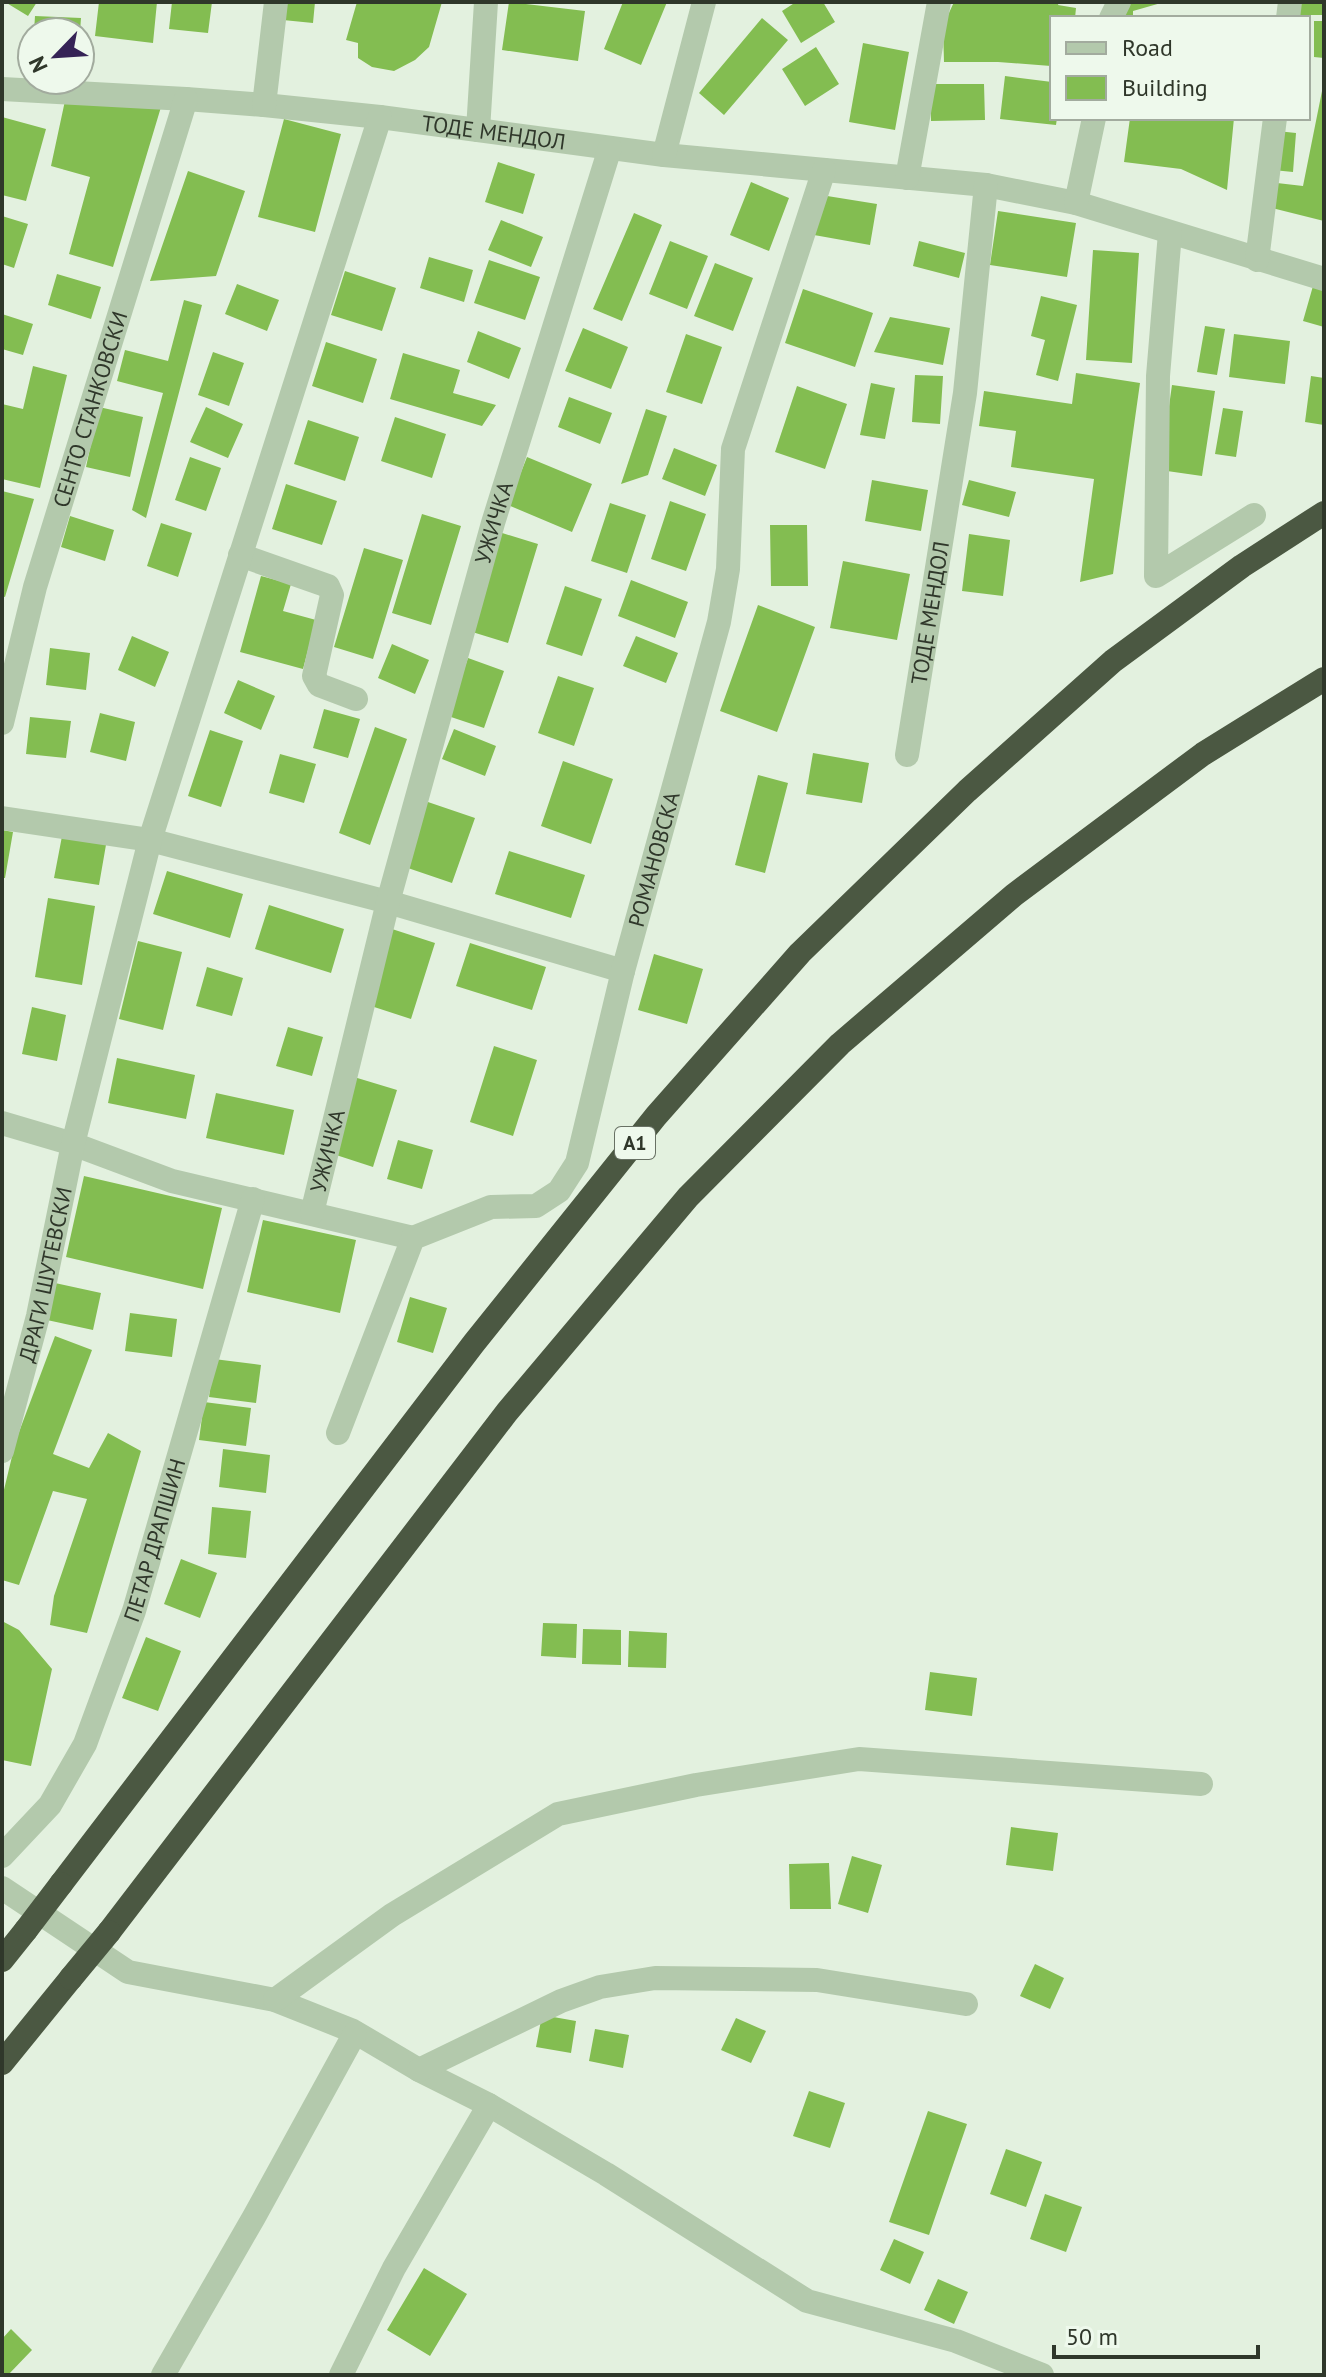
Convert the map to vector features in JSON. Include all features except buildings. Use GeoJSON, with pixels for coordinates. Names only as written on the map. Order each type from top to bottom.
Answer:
{"type":"FeatureCollection","features":[{"type":"Feature","properties":{"kind":"highway","name":"A1"},"geometry":{"type":"LineString","coordinates":[[2,1960],[474,1343],[656,1116],[800,953],[967,791],[1113,661],[1242,566],[1324,513]]}},
{"type":"Feature","properties":{"kind":"highway"},"geometry":{"type":"LineString","coordinates":[[2,2063],[109,1932],[507,1412],[688,1197],[840,1044],[1014,895],[1203,754],[1324,679]]}},
{"type":"Feature","properties":{"kind":"street"},"geometry":{"type":"LineString","coordinates":[[264,105],[276,2]]}},
{"type":"Feature","properties":{"kind":"street"},"geometry":{"type":"LineString","coordinates":[[478,130],[486,2]]}},
{"type":"Feature","properties":{"kind":"street"},"geometry":{"type":"LineString","coordinates":[[664,155],[704,2]]}},
{"type":"Feature","properties":{"kind":"street"},"geometry":{"type":"LineString","coordinates":[[907,178],[939,2]]}},
{"type":"Feature","properties":{"kind":"street","name":"ТОДЕ МЕНДОЛ"},"geometry":{"type":"LineString","coordinates":[[2,89],[264,105],[380,117],[664,155],[986,185],[1076,203],[1324,279]]}},
{"type":"Feature","properties":{"kind":"street","name":"СЕНТО СТАНКОВСКИ"},"geometry":{"type":"LineString","coordinates":[[2,723],[35,587],[186,99]]}},
{"type":"Feature","properties":{"kind":"street","name":"ДРАГИ ШУТЕВСКИ"},"geometry":{"type":"LineString","coordinates":[[2,1451],[38,1316],[73,1144],[150,840],[380,117]]}},
{"type":"Feature","properties":{"kind":"street"},"geometry":{"type":"LineString","coordinates":[[1076,203],[1094,120]]}},
{"type":"Feature","properties":{"kind":"street"},"geometry":{"type":"LineString","coordinates":[[1257,260],[1275,120]]}},
{"type":"Feature","properties":{"kind":"street","name":"УЖИЧКА"},"geometry":{"type":"LineString","coordinates":[[312,1213],[388,902],[493,523],[610,148]]}},
{"type":"Feature","properties":{"kind":"street","name":"РОМАНОВСКА"},"geometry":{"type":"LineString","coordinates":[[413,1238],[491,1207],[536,1206],[559,1191],[577,1163],[623,971],[719,622],[728,569],[733,449],[824,170]]}},
{"type":"Feature","properties":{"kind":"street","name":"ТОДЕ МЕНДОЛ"},"geometry":{"type":"LineString","coordinates":[[907,755],[965,393],[986,185]]}},
{"type":"Feature","properties":{"kind":"street"},"geometry":{"type":"LineString","coordinates":[[1170,233],[1158,376],[1156,576],[1254,515]]}},
{"type":"Feature","properties":{"kind":"street"},"geometry":{"type":"LineString","coordinates":[[240,555],[328,586],[332,595],[314,676],[319,685],[356,699]]}},
{"type":"Feature","properties":{"kind":"street"},"geometry":{"type":"LineString","coordinates":[[2,818],[150,840],[388,902],[623,971]]}},
{"type":"Feature","properties":{"kind":"street"},"geometry":{"type":"LineString","coordinates":[[2,1123],[73,1144],[172,1181],[413,1238],[338,1433]]}},
{"type":"Feature","properties":{"kind":"street","name":"ПЕТАР ДРАПШИН"},"geometry":{"type":"LineString","coordinates":[[2,1856],[50,1805],[85,1744],[134,1611],[253,1199]]}},
{"type":"Feature","properties":{"kind":"street"},"geometry":{"type":"LineString","coordinates":[[275,2000],[392,1915],[558,1814],[696,1785],[859,1759],[1201,1784]]}},
{"type":"Feature","properties":{"kind":"street"},"geometry":{"type":"LineString","coordinates":[[2,1888],[128,1972],[275,2000],[355,2033],[489,2105],[606,2174],[807,2301],[956,2341],[1042,2375]]}},
{"type":"Feature","properties":{"kind":"street"},"geometry":{"type":"LineString","coordinates":[[419,2070],[561,2001],[600,1987],[655,1978],[817,1980],[966,2004]]}},
{"type":"Feature","properties":{"kind":"street"},"geometry":{"type":"LineString","coordinates":[[163,2375],[355,2033]]}},
{"type":"Feature","properties":{"kind":"street"},"geometry":{"type":"LineString","coordinates":[[341,2375],[394,2268],[489,2105]]}}]}
